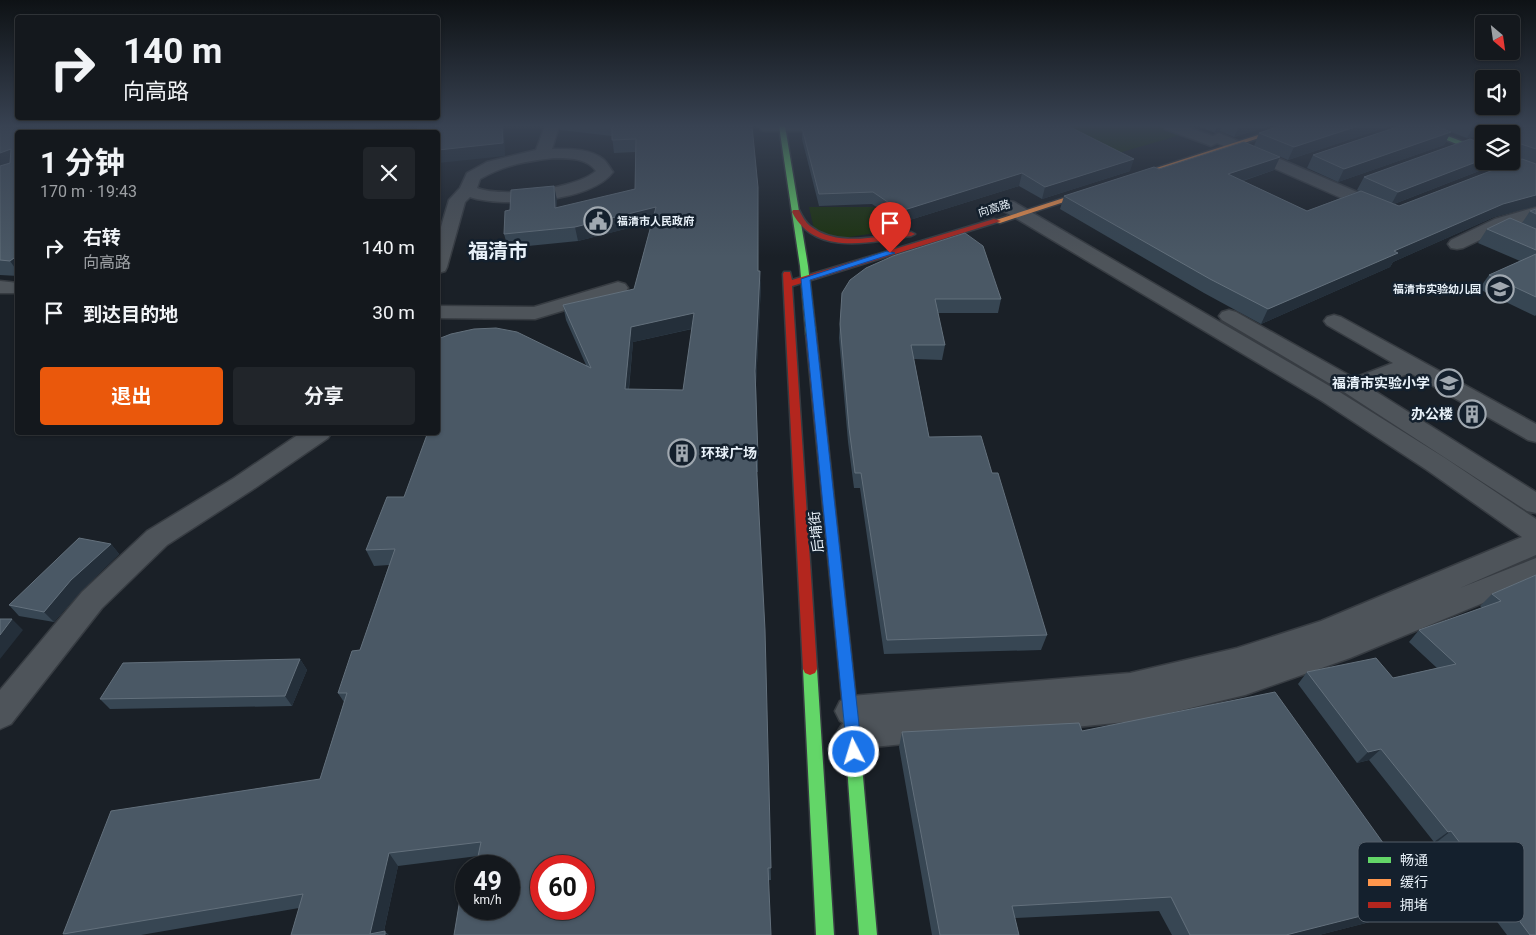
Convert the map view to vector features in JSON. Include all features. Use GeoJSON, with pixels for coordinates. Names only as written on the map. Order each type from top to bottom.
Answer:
{"type":"FeatureCollection","features":[{"type":"Feature","properties":{"kind":"main road","name":"后埔街"},"geometry":{"type":"LineString","coordinates":[[789,170],[808,265],[805,279],[852,722],[868,935]]}},
{"type":"Feature","properties":{"kind":"main road","name":"向高路"},"geometry":{"type":"LineString","coordinates":[[787,284],[1023,207],[1129,170]]}},
{"type":"Feature","properties":{"kind":"main road","name":"向高路"},"geometry":{"type":"LineString","coordinates":[[846,254],[1023,207],[1151,170]]}},
{"type":"Feature","properties":{"kind":"main road"},"geometry":{"type":"LineString","coordinates":[[1521,170],[1536,173]]}},
{"type":"Feature","properties":{"kind":"main road","name":"向高路"},"geometry":{"type":"LineString","coordinates":[[796,212],[804,227],[814,234],[832,239],[854,240],[920,233]]}},
{"type":"Feature","properties":{"kind":"main road","name":"后埔街"},"geometry":{"type":"LineString","coordinates":[[808,265],[787,266],[787,284],[814,718],[825,935]]}},
{"type":"Feature","properties":{"kind":"street"},"geometry":{"type":"LineString","coordinates":[[440,260],[456,200],[468,190],[473,176],[485,170]]}},
{"type":"Feature","properties":{"kind":"street"},"geometry":{"type":"LineString","coordinates":[[468,190],[489,197],[566,191],[592,183],[605,172],[604,170]]}},
{"type":"Feature","properties":{"kind":"street"},"geometry":{"type":"LineString","coordinates":[[1292,170],[1391,213]]}},
{"type":"Feature","properties":{"kind":"street"},"geometry":{"type":"LineString","coordinates":[[1337,190],[1355,184]]}},
{"type":"Feature","properties":{"kind":"street"},"geometry":{"type":"LineString","coordinates":[[1023,207],[1352,387],[1536,504]]}},
{"type":"Feature","properties":{"kind":"street"},"geometry":{"type":"LineString","coordinates":[[1023,207],[1330,396],[1436,464],[1536,533]]}},
{"type":"Feature","properties":{"kind":"street"},"geometry":{"type":"LineString","coordinates":[[1457,244],[1501,223],[1536,212]]}},
{"type":"Feature","properties":{"kind":"street"},"geometry":{"type":"LineString","coordinates":[[1501,223],[1527,236]]}},
{"type":"Feature","properties":{"kind":"street"},"geometry":{"type":"LineString","coordinates":[[440,312],[496,314],[535,312],[618,288]]}},
{"type":"Feature","properties":{"kind":"street"},"geometry":{"type":"LineString","coordinates":[[1334,321],[1536,434]]}},
{"type":"Feature","properties":{"kind":"street"},"geometry":{"type":"LineString","coordinates":[[1352,387],[1410,365]]}},
{"type":"Feature","properties":{"kind":"street"},"geometry":{"type":"LineString","coordinates":[[0,714],[92,600],[157,538],[250,480],[316,435]]}},
{"type":"Feature","properties":{"kind":"street"},"geometry":{"type":"LineString","coordinates":[[852,722],[1130,687],[1237,661],[1329,631],[1536,543]]}},
{"type":"Feature","properties":{"kind":"street"},"geometry":{"type":"LineString","coordinates":[[852,722],[1136,707],[1245,680],[1339,649],[1536,569]]}},
{"type":"Feature","properties":{"kind":"green space"},"geometry":{"type":"Polygon","coordinates":[[[809,207],[875,207],[899,224],[869,234],[837,239],[814,229],[809,207]]]}},
{"type":"Feature","properties":{"kind":"building"},"geometry":{"type":"Polygon","coordinates":[[[0,170],[15,170],[15,257],[10,261],[0,260],[0,170]]]}},
{"type":"Feature","properties":{"kind":"building"},"geometry":{"type":"Polygon","coordinates":[[[635,170],[756,170],[758,271],[760,271],[755,371],[758,456],[756,456],[765,630],[771,868],[768,868],[771,935],[454,935],[456,920],[520,920],[520,855],[478,855],[481,842],[389,853],[370,934],[385,931],[385,935],[291,935],[303,894],[63,934],[111,811],[320,779],[347,693],[338,693],[352,651],[360,650],[395,549],[366,550],[387,497],[404,497],[427,435],[440,435],[440,338],[474,329],[496,328],[517,332],[591,368],[563,305],[634,289],[656,207],[575,227],[504,234],[505,211],[510,210],[511,190],[554,186],[555,208],[635,189],[635,170]],[[694,313],[631,327],[625,389],[683,390],[694,313]]]}},
{"type":"Feature","properties":{"kind":"building"},"geometry":{"type":"Polygon","coordinates":[[[813,170],[1100,170],[1045,187],[1022,173],[901,211],[873,192],[819,194],[813,170]]]}},
{"type":"Feature","properties":{"kind":"building"},"geometry":{"type":"Polygon","coordinates":[[[1146,170],[1241,170],[1228,174],[1307,211],[1361,191],[1399,206],[1493,170],[1536,170],[1536,195],[1503,204],[1394,251],[1398,253],[1268,309],[1210,279],[1064,196],[1146,170]]]}},
{"type":"Feature","properties":{"kind":"building"},"geometry":{"type":"Polygon","coordinates":[[[1385,170],[1456,170],[1398,192],[1364,177],[1385,170]]]}},
{"type":"Feature","properties":{"kind":"building"},"geometry":{"type":"Polygon","coordinates":[[[1510,218],[1536,229],[1536,250],[1487,229],[1510,218]]]}},
{"type":"Feature","properties":{"kind":"building"},"geometry":{"type":"Polygon","coordinates":[[[965,233],[983,246],[1001,299],[935,299],[945,345],[911,345],[929,437],[981,436],[992,473],[998,473],[1047,635],[887,640],[861,473],[855,473],[849,428],[840,324],[842,293],[850,280],[866,268],[893,256],[965,233]]]}},
{"type":"Feature","properties":{"kind":"building"},"geometry":{"type":"Polygon","coordinates":[[[1536,254],[1536,297],[1489,275],[1536,254]]]}},
{"type":"Feature","properties":{"kind":"building"},"geometry":{"type":"Polygon","coordinates":[[[79,538],[111,544],[71,580],[44,612],[9,605],[79,538]]]}},
{"type":"Feature","properties":{"kind":"building"},"geometry":{"type":"Polygon","coordinates":[[[1536,575],[1536,935],[1530,935],[1520,922],[1524,922],[1524,842],[1459,842],[1451,831],[1448,832],[1381,749],[1368,752],[1307,672],[1376,658],[1393,678],[1456,664],[1419,630],[1501,601],[1492,594],[1536,575]]]}},
{"type":"Feature","properties":{"kind":"building"},"geometry":{"type":"Polygon","coordinates":[[[0,619],[12,619],[0,635],[0,619]]]}},
{"type":"Feature","properties":{"kind":"building"},"geometry":{"type":"Polygon","coordinates":[[[300,659],[285,696],[100,699],[123,663],[300,659]]]}},
{"type":"Feature","properties":{"kind":"building"},"geometry":{"type":"Polygon","coordinates":[[[1275,692],[1382,842],[1358,842],[1358,917],[1286,935],[1190,935],[1171,897],[1012,906],[1019,935],[940,935],[902,732],[1079,723],[1082,731],[1275,692]]]}},
{"type":"Feature","properties":{"kind":"traffic: fast"},"geometry":{"type":"LineString","coordinates":[[789,170],[804,266],[811,334]]}},
{"type":"Feature","properties":{"kind":"traffic: fast"},"geometry":{"type":"LineString","coordinates":[[1527,170],[1536,173]]}},
{"type":"Feature","properties":{"kind":"traffic: fast"},"geometry":{"type":"LineString","coordinates":[[810,669],[825,935]]}},
{"type":"Feature","properties":{"kind":"traffic: fast"},"geometry":{"type":"LineString","coordinates":[[850,709],[868,935]]}},
{"type":"Feature","properties":{"kind":"traffic: slow"},"geometry":{"type":"LineString","coordinates":[[997,221],[1157,170]]}},
{"type":"Feature","properties":{"kind":"traffic: jam"},"geometry":{"type":"LineString","coordinates":[[796,212],[807,228],[818,235],[830,239],[857,241],[911,234]]}},
{"type":"Feature","properties":{"kind":"traffic: jam"},"geometry":{"type":"LineString","coordinates":[[789,284],[997,221]]}},
{"type":"Feature","properties":{"kind":"traffic: jam"},"geometry":{"type":"LineString","coordinates":[[787,274],[810,669]]}},
{"type":"Feature","properties":{"kind":"traffic: jam"},"geometry":{"type":"LineString","coordinates":[[811,334],[850,709]]}},
{"type":"Feature","properties":{"kind":"place","name":"福清市人民政府"},"geometry":{"type":"Point","coordinates":[598,221]}},
{"type":"Feature","properties":{"kind":"place","name":"福清市实验幼儿园"},"geometry":{"type":"Point","coordinates":[1500,289]}},
{"type":"Feature","properties":{"kind":"place","name":"福清市实验小学"},"geometry":{"type":"Point","coordinates":[1449,383]}},
{"type":"Feature","properties":{"kind":"place","name":"办公楼"},"geometry":{"type":"Point","coordinates":[1472,414]}},
{"type":"Feature","properties":{"kind":"place","name":"环球广场"},"geometry":{"type":"Point","coordinates":[682,453]}},
{"type":"Feature","properties":{"kind":"district","name":"福清市"},"geometry":{"type":"Point","coordinates":[498,251]}},
{"type":"Feature","properties":{"kind":"route"},"geometry":{"type":"LineString","coordinates":[[854,752],[805,279],[890,253]]}}]}
